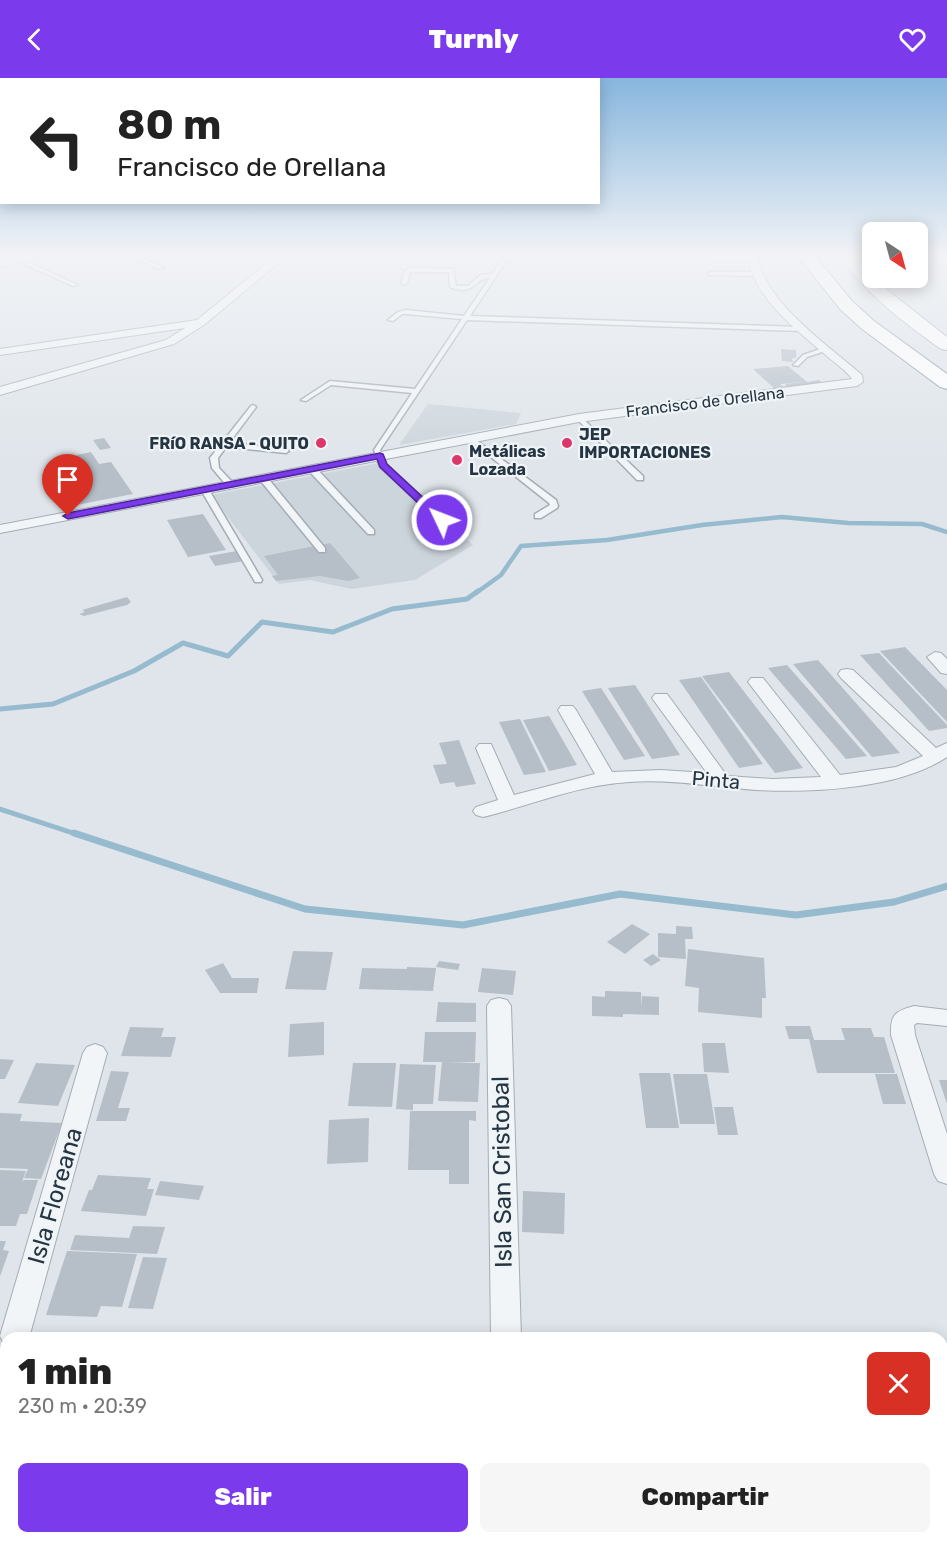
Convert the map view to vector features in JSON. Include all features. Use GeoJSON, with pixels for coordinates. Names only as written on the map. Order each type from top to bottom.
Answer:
{"type":"FeatureCollection","features":[{"type":"Feature","properties":{"kind":"highway"},"geometry":{"type":"LineString","coordinates":[[866,323],[947,383]]}},
{"type":"Feature","properties":{"kind":"highway"},"geometry":{"type":"LineString","coordinates":[[891,323],[947,362]]}},
{"type":"Feature","properties":{"kind":"main road"},"geometry":{"type":"LineString","coordinates":[[918,323],[947,345]]}},
{"type":"Feature","properties":{"kind":"street"},"geometry":{"type":"LineString","coordinates":[[0,352],[197,323]]}},
{"type":"Feature","properties":{"kind":"street"},"geometry":{"type":"LineString","coordinates":[[0,391],[163,345],[199,323]]}},
{"type":"Feature","properties":{"kind":"street","name":"Francisco de Orellana"},"geometry":{"type":"LineString","coordinates":[[0,529],[579,418],[857,382],[858,377],[797,323]]}},
{"type":"Feature","properties":{"kind":"street"},"geometry":{"type":"LineString","coordinates":[[847,674],[941,752]]}},
{"type":"Feature","properties":{"kind":"street"},"geometry":{"type":"LineString","coordinates":[[757,682],[834,781]]}},
{"type":"Feature","properties":{"kind":"street"},"geometry":{"type":"LineString","coordinates":[[661,698],[721,780]]}},
{"type":"Feature","properties":{"kind":"street"},"geometry":{"type":"LineString","coordinates":[[567,710],[606,777]]}},
{"type":"Feature","properties":{"kind":"street"},"geometry":{"type":"LineString","coordinates":[[485,748],[493,771],[510,802]]}},
{"type":"Feature","properties":{"kind":"street","name":"Pinta"},"geometry":{"type":"LineString","coordinates":[[483,811],[606,777],[664,776],[758,784],[834,781],[916,767],[941,752]]}},
{"type":"Feature","properties":{"kind":"street","name":"Isla San Cristobal"},"geometry":{"type":"LineString","coordinates":[[499,1006],[506,1332]]}},
{"type":"Feature","properties":{"kind":"street"},"geometry":{"type":"LineString","coordinates":[[947,1018],[914,1014],[902,1021],[903,1035],[947,1174]]}},
{"type":"Feature","properties":{"kind":"street","name":"Isla Floreana"},"geometry":{"type":"LineString","coordinates":[[17,1332],[95,1053]]}},
{"type":"Feature","properties":{"kind":"lane"},"geometry":{"type":"LineString","coordinates":[[456,534],[383,465],[377,450],[464,323]]}},
{"type":"Feature","properties":{"kind":"lane"},"geometry":{"type":"LineString","coordinates":[[631,323],[802,329]]}},
{"type":"Feature","properties":{"kind":"lane"},"geometry":{"type":"LineString","coordinates":[[796,365],[807,355],[826,349]]}},
{"type":"Feature","properties":{"kind":"lane"},"geometry":{"type":"LineString","coordinates":[[304,400],[330,383],[417,391]]}},
{"type":"Feature","properties":{"kind":"lane"},"geometry":{"type":"LineString","coordinates":[[231,485],[216,468],[214,458],[253,407]]}},
{"type":"Feature","properties":{"kind":"lane"},"geometry":{"type":"LineString","coordinates":[[579,418],[640,478]]}},
{"type":"Feature","properties":{"kind":"lane"},"geometry":{"type":"LineString","coordinates":[[470,438],[553,502],[554,506],[538,516]]}},
{"type":"Feature","properties":{"kind":"lane"},"geometry":{"type":"LineString","coordinates":[[223,445],[286,451]]}},
{"type":"Feature","properties":{"kind":"lane"},"geometry":{"type":"LineString","coordinates":[[312,469],[371,532]]}},
{"type":"Feature","properties":{"kind":"lane"},"geometry":{"type":"LineString","coordinates":[[263,478],[322,550]]}},
{"type":"Feature","properties":{"kind":"lane"},"geometry":{"type":"LineString","coordinates":[[204,490],[258,580]]}},
{"type":"Feature","properties":{"kind":"shaded area"},"geometry":{"type":"Polygon","coordinates":[[[428,404],[521,413],[516,424],[399,445],[428,404]]]}},
{"type":"Feature","properties":{"kind":"shaded area"},"geometry":{"type":"Polygon","coordinates":[[[384,462],[473,545],[415,580],[352,589],[310,580],[279,584],[211,495],[384,462]]]}},
{"type":"Feature","properties":{"kind":"building"},"geometry":{"type":"Polygon","coordinates":[[[781,349],[796,350],[796,358],[792,358],[793,362],[782,361],[781,349]]]}},
{"type":"Feature","properties":{"kind":"building"},"geometry":{"type":"Polygon","coordinates":[[[788,366],[807,382],[819,380],[824,384],[785,388],[786,384],[804,382],[780,384],[784,387],[774,388],[753,369],[788,366]]]}},
{"type":"Feature","properties":{"kind":"building"},"geometry":{"type":"Polygon","coordinates":[[[104,438],[111,448],[100,450],[93,440],[104,438]]]}},
{"type":"Feature","properties":{"kind":"building"},"geometry":{"type":"Polygon","coordinates":[[[91,452],[99,464],[111,462],[133,494],[66,507],[46,474],[56,472],[54,468],[60,467],[57,461],[78,458],[77,455],[91,452]]]}},
{"type":"Feature","properties":{"kind":"building"},"geometry":{"type":"Polygon","coordinates":[[[203,514],[226,550],[188,557],[167,520],[203,514]]]}},
{"type":"Feature","properties":{"kind":"building"},"geometry":{"type":"Polygon","coordinates":[[[330,543],[360,578],[348,581],[320,576],[276,581],[272,576],[278,575],[264,556],[330,543]]]}},
{"type":"Feature","properties":{"kind":"building"},"geometry":{"type":"Polygon","coordinates":[[[237,551],[244,561],[215,566],[209,556],[237,551]]]}},
{"type":"Feature","properties":{"kind":"building"},"geometry":{"type":"Polygon","coordinates":[[[127,597],[131,602],[127,605],[84,616],[79,614],[85,612],[82,610],[127,597]]]}},
{"type":"Feature","properties":{"kind":"building"},"geometry":{"type":"Polygon","coordinates":[[[905,647],[947,690],[947,722],[880,651],[905,647]]]}},
{"type":"Feature","properties":{"kind":"building"},"geometry":{"type":"Polygon","coordinates":[[[879,653],[947,725],[947,728],[929,731],[860,655],[879,653]]]}},
{"type":"Feature","properties":{"kind":"building"},"geometry":{"type":"Polygon","coordinates":[[[818,660],[900,753],[872,757],[793,664],[818,660]]]}},
{"type":"Feature","properties":{"kind":"building"},"geometry":{"type":"Polygon","coordinates":[[[787,665],[867,756],[846,759],[768,668],[787,665]]]}},
{"type":"Feature","properties":{"kind":"building"},"geometry":{"type":"Polygon","coordinates":[[[729,672],[803,768],[775,773],[702,676],[729,672]]]}},
{"type":"Feature","properties":{"kind":"building"},"geometry":{"type":"Polygon","coordinates":[[[701,677],[763,764],[739,768],[679,680],[701,677]]]}},
{"type":"Feature","properties":{"kind":"building"},"geometry":{"type":"Polygon","coordinates":[[[635,685],[680,755],[652,759],[608,688],[635,685]]]}},
{"type":"Feature","properties":{"kind":"building"},"geometry":{"type":"Polygon","coordinates":[[[601,688],[645,756],[624,760],[582,691],[601,688]]]}},
{"type":"Feature","properties":{"kind":"building"},"geometry":{"type":"Polygon","coordinates":[[[549,716],[577,765],[549,771],[523,720],[549,716]]]}},
{"type":"Feature","properties":{"kind":"building"},"geometry":{"type":"Polygon","coordinates":[[[520,719],[546,772],[524,775],[499,722],[520,719]]]}},
{"type":"Feature","properties":{"kind":"building"},"geometry":{"type":"Polygon","coordinates":[[[459,740],[476,784],[456,787],[454,782],[440,784],[433,765],[447,764],[439,743],[459,740]]]}},
{"type":"Feature","properties":{"kind":"building"},"geometry":{"type":"Polygon","coordinates":[[[632,924],[650,934],[625,954],[607,942],[632,924]]]}},
{"type":"Feature","properties":{"kind":"building"},"geometry":{"type":"Polygon","coordinates":[[[676,926],[692,927],[693,939],[685,939],[686,959],[658,957],[658,933],[676,934],[676,926]]]}},
{"type":"Feature","properties":{"kind":"building"},"geometry":{"type":"Polygon","coordinates":[[[688,949],[764,958],[766,998],[762,998],[762,1018],[698,1012],[699,988],[685,986],[688,949]]]}},
{"type":"Feature","properties":{"kind":"building"},"geometry":{"type":"Polygon","coordinates":[[[293,951],[333,952],[326,990],[285,989],[293,951]]]}},
{"type":"Feature","properties":{"kind":"building"},"geometry":{"type":"Polygon","coordinates":[[[653,954],[661,960],[651,966],[643,960],[653,954]]]}},
{"type":"Feature","properties":{"kind":"building"},"geometry":{"type":"Polygon","coordinates":[[[439,961],[460,964],[458,970],[436,967],[439,961]]]}},
{"type":"Feature","properties":{"kind":"building"},"geometry":{"type":"Polygon","coordinates":[[[223,963],[232,978],[259,978],[257,993],[220,993],[205,970],[223,963]]]}},
{"type":"Feature","properties":{"kind":"building"},"geometry":{"type":"Polygon","coordinates":[[[407,967],[436,968],[433,991],[359,989],[362,968],[407,969],[407,967]]]}},
{"type":"Feature","properties":{"kind":"building"},"geometry":{"type":"Polygon","coordinates":[[[482,968],[516,971],[513,995],[478,992],[482,968]]]}},
{"type":"Feature","properties":{"kind":"building"},"geometry":{"type":"Polygon","coordinates":[[[605,991],[641,992],[641,1007],[642,996],[659,997],[659,1015],[592,1016],[592,996],[605,997],[605,991]]]}},
{"type":"Feature","properties":{"kind":"building"},"geometry":{"type":"Polygon","coordinates":[[[438,1002],[476,1003],[476,1022],[436,1022],[438,1002]]]}},
{"type":"Feature","properties":{"kind":"building"},"geometry":{"type":"Polygon","coordinates":[[[324,1022],[324,1055],[288,1057],[290,1024],[324,1022]]]}},
{"type":"Feature","properties":{"kind":"building"},"geometry":{"type":"Polygon","coordinates":[[[785,1026],[810,1026],[814,1040],[845,1040],[841,1028],[871,1028],[874,1037],[884,1037],[895,1073],[817,1073],[809,1039],[789,1039],[785,1026]]]}},
{"type":"Feature","properties":{"kind":"building"},"geometry":{"type":"Polygon","coordinates":[[[130,1027],[164,1028],[161,1037],[176,1037],[171,1057],[121,1056],[130,1027]]]}},
{"type":"Feature","properties":{"kind":"building"},"geometry":{"type":"Polygon","coordinates":[[[425,1032],[476,1032],[475,1062],[448,1063],[480,1063],[478,1102],[438,1101],[442,1062],[423,1062],[425,1032]]]}},
{"type":"Feature","properties":{"kind":"building"},"geometry":{"type":"Polygon","coordinates":[[[702,1043],[725,1043],[729,1073],[704,1072],[702,1043]]]}},
{"type":"Feature","properties":{"kind":"building"},"geometry":{"type":"Polygon","coordinates":[[[0,1059],[14,1060],[5,1079],[0,1079],[0,1059]]]}},
{"type":"Feature","properties":{"kind":"building"},"geometry":{"type":"Polygon","coordinates":[[[36,1063],[75,1065],[58,1106],[18,1103],[36,1063]]]}},
{"type":"Feature","properties":{"kind":"building"},"geometry":{"type":"Polygon","coordinates":[[[353,1063],[396,1063],[392,1107],[348,1106],[353,1063]]]}},
{"type":"Feature","properties":{"kind":"building"},"geometry":{"type":"Polygon","coordinates":[[[400,1064],[436,1065],[433,1104],[413,1104],[413,1110],[396,1109],[400,1064]]]}},
{"type":"Feature","properties":{"kind":"building"},"geometry":{"type":"Polygon","coordinates":[[[111,1071],[129,1072],[118,1108],[130,1108],[126,1121],[96,1121],[111,1071]]]}},
{"type":"Feature","properties":{"kind":"building"},"geometry":{"type":"Polygon","coordinates":[[[639,1073],[670,1073],[679,1128],[646,1128],[639,1073]]]}},
{"type":"Feature","properties":{"kind":"building"},"geometry":{"type":"Polygon","coordinates":[[[673,1074],[707,1074],[715,1124],[680,1124],[673,1074]]]}},
{"type":"Feature","properties":{"kind":"building"},"geometry":{"type":"Polygon","coordinates":[[[875,1074],[897,1074],[906,1104],[883,1104],[875,1074]]]}},
{"type":"Feature","properties":{"kind":"building"},"geometry":{"type":"Polygon","coordinates":[[[939,1080],[947,1080],[947,1104],[939,1080]]]}},
{"type":"Feature","properties":{"kind":"building"},"geometry":{"type":"Polygon","coordinates":[[[714,1107],[733,1107],[738,1135],[718,1135],[714,1107]]]}},
{"type":"Feature","properties":{"kind":"building"},"geometry":{"type":"Polygon","coordinates":[[[410,1111],[476,1111],[476,1121],[469,1120],[469,1184],[449,1184],[449,1170],[408,1170],[410,1111]]]}},
{"type":"Feature","properties":{"kind":"building"},"geometry":{"type":"Polygon","coordinates":[[[0,1113],[22,1114],[20,1121],[62,1123],[41,1179],[24,1178],[28,1169],[0,1168],[0,1113]]]}},
{"type":"Feature","properties":{"kind":"building"},"geometry":{"type":"Polygon","coordinates":[[[369,1118],[368,1162],[327,1164],[329,1120],[369,1118]]]}},
{"type":"Feature","properties":{"kind":"building"},"geometry":{"type":"Polygon","coordinates":[[[0,1170],[26,1171],[22,1182],[38,1180],[27,1214],[20,1214],[16,1226],[0,1226],[0,1170]]]}},
{"type":"Feature","properties":{"kind":"building"},"geometry":{"type":"Polygon","coordinates":[[[98,1175],[151,1178],[147,1189],[154,1189],[146,1216],[81,1211],[98,1175]]]}},
{"type":"Feature","properties":{"kind":"building"},"geometry":{"type":"Polygon","coordinates":[[[160,1181],[204,1186],[199,1200],[155,1195],[160,1181]]]}},
{"type":"Feature","properties":{"kind":"building"},"geometry":{"type":"Polygon","coordinates":[[[523,1191],[565,1193],[564,1234],[522,1232],[523,1191]]]}},
{"type":"Feature","properties":{"kind":"building"},"geometry":{"type":"Polygon","coordinates":[[[133,1226],[165,1227],[157,1254],[70,1250],[75,1235],[129,1238],[133,1226]]]}},
{"type":"Feature","properties":{"kind":"building"},"geometry":{"type":"Polygon","coordinates":[[[0,1241],[6,1241],[3,1250],[9,1251],[0,1276],[0,1241]]]}},
{"type":"Feature","properties":{"kind":"building"},"geometry":{"type":"Polygon","coordinates":[[[67,1251],[137,1254],[122,1307],[101,1306],[97,1317],[46,1315],[67,1251]]]}},
{"type":"Feature","properties":{"kind":"building"},"geometry":{"type":"Polygon","coordinates":[[[143,1257],[167,1258],[153,1309],[128,1308],[143,1257]]]}},
{"type":"Feature","properties":{"kind":"waterway"},"geometry":{"type":"LineString","coordinates":[[476,593],[501,575],[521,546],[607,540],[702,525],[782,517],[848,523],[922,524],[947,532]]}},
{"type":"Feature","properties":{"kind":"waterway"},"geometry":{"type":"LineString","coordinates":[[0,709],[53,704],[134,671],[183,643],[228,656],[262,622],[333,632],[392,609],[467,599],[478,591]]}},
{"type":"Feature","properties":{"kind":"waterway"},"geometry":{"type":"LineString","coordinates":[[0,809],[79,835]]}},
{"type":"Feature","properties":{"kind":"waterway"},"geometry":{"type":"LineString","coordinates":[[74,833],[305,909],[463,925],[620,894],[796,915],[894,902],[947,886]]}},
{"type":"Feature","properties":{"kind":"place","name":"FRíO RANSA - QUITO"},"geometry":{"type":"Point","coordinates":[321,443]}},
{"type":"Feature","properties":{"kind":"place","name":"JEP IMPORTACIONES"},"geometry":{"type":"Point","coordinates":[567,443]}},
{"type":"Feature","properties":{"kind":"place","name":"Metálicas Lozada"},"geometry":{"type":"Point","coordinates":[457,460]}},
{"type":"Feature","properties":{"kind":"route"},"geometry":{"type":"LineString","coordinates":[[68,516],[380,456],[383,465],[442,520]]}}]}
